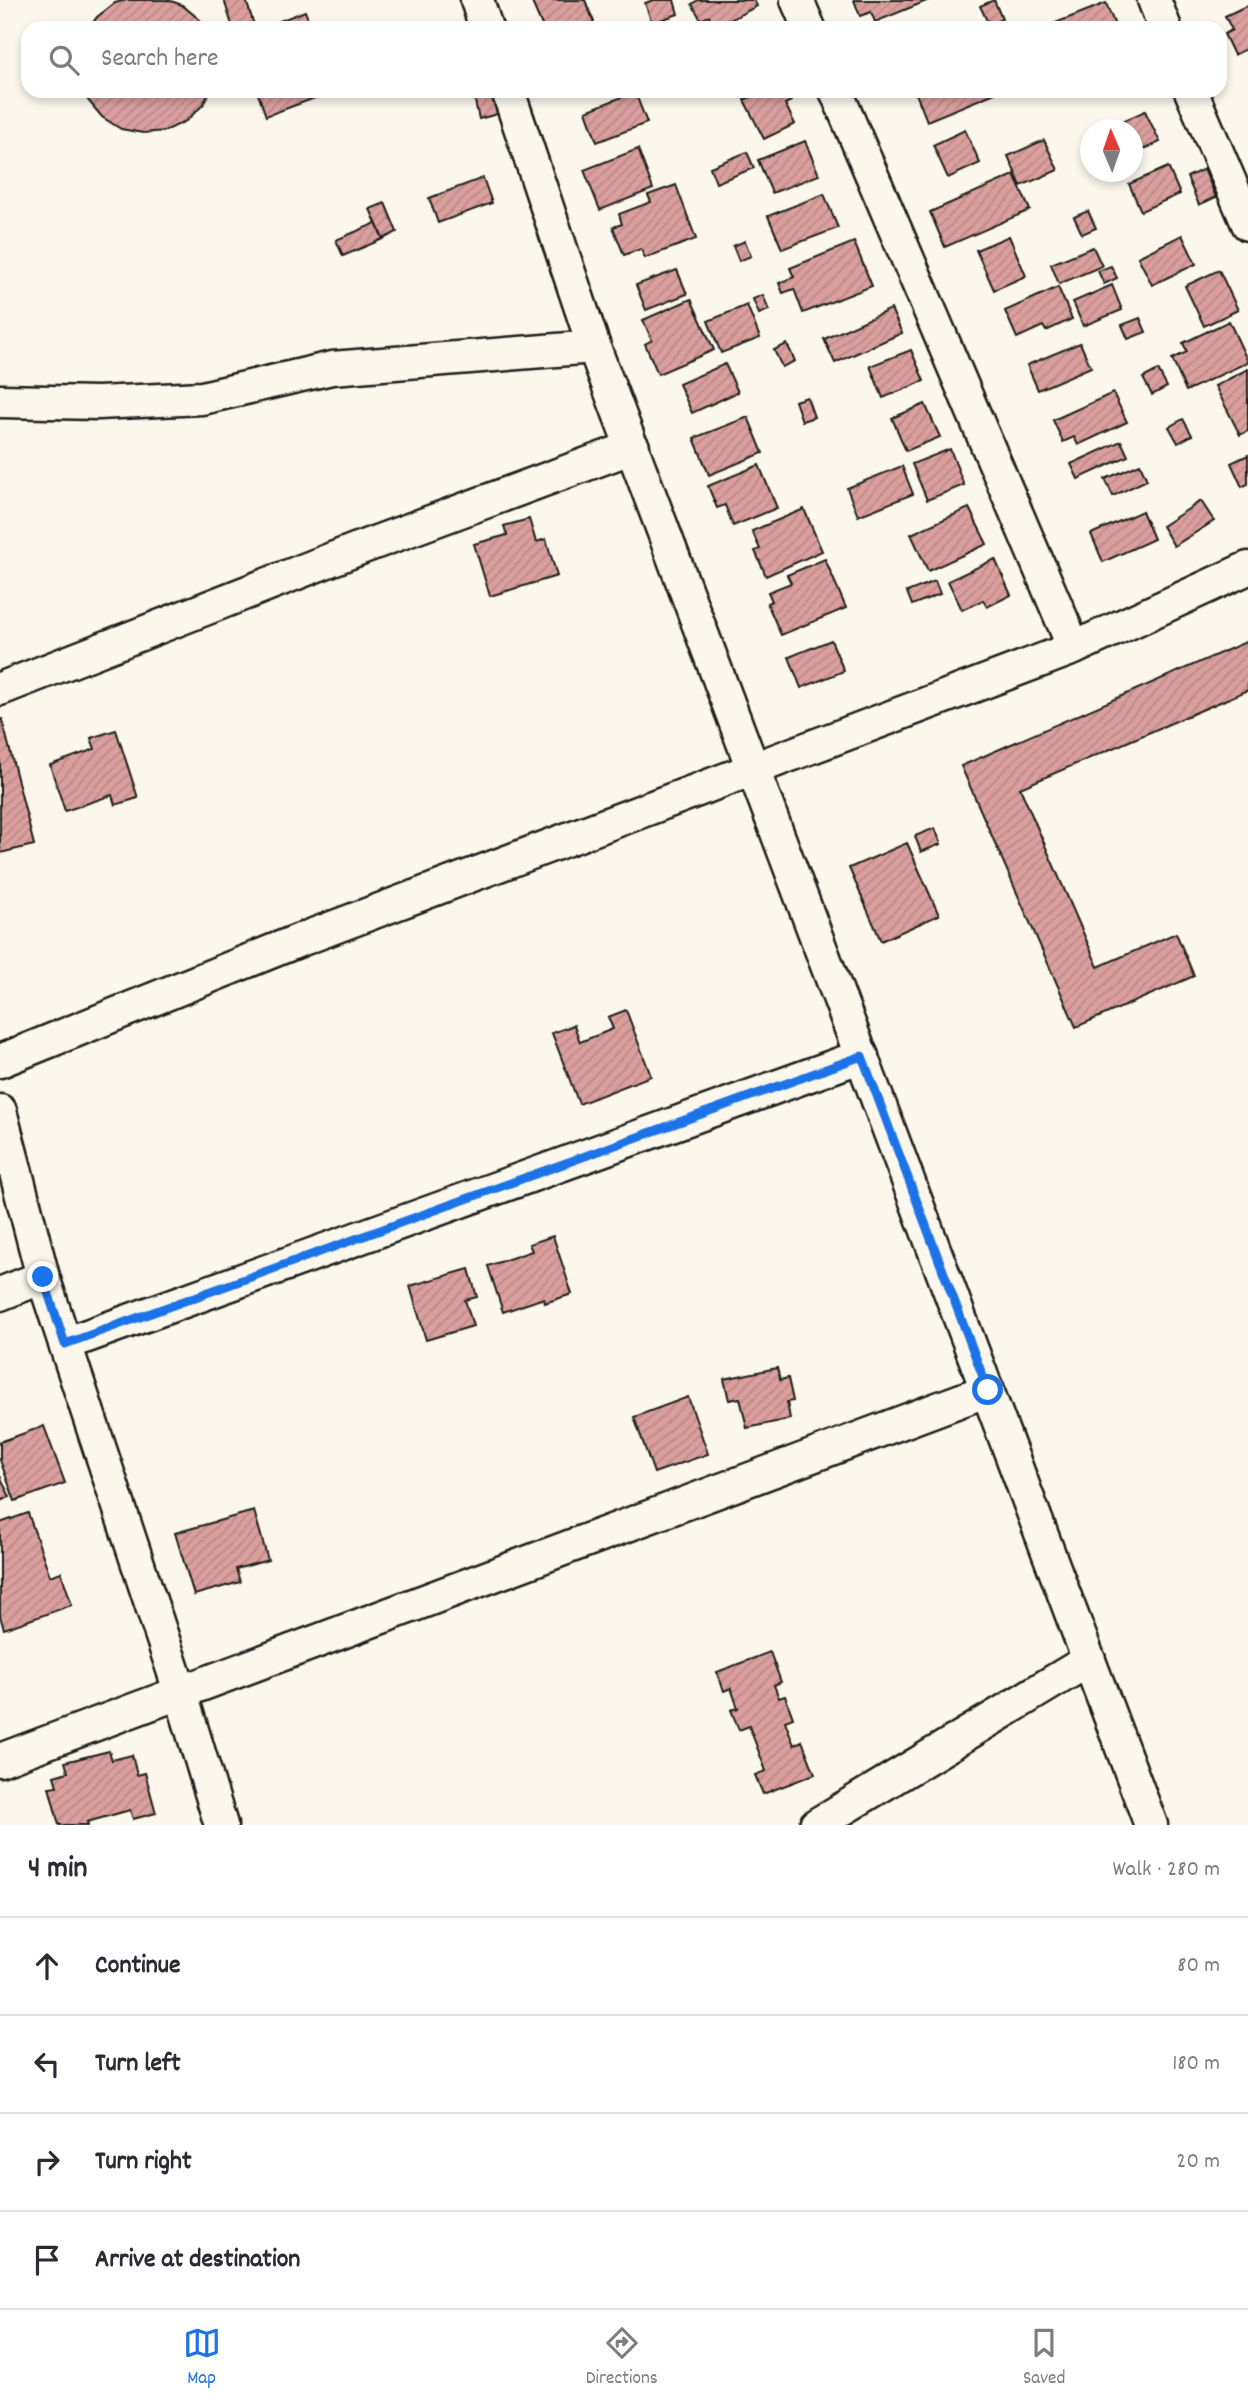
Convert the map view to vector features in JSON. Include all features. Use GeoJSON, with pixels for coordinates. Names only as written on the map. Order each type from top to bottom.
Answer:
{"type":"FeatureCollection","features":[{"type":"Feature","properties":{"kind":"street"},"geometry":{"type":"LineString","coordinates":[[477,0],[484,21]]}},
{"type":"Feature","properties":{"kind":"street"},"geometry":{"type":"LineString","coordinates":[[797,0],[806,21]]}},
{"type":"Feature","properties":{"kind":"street"},"geometry":{"type":"LineString","coordinates":[[1154,0],[1162,21]]}},
{"type":"Feature","properties":{"kind":"street"},"geometry":{"type":"LineString","coordinates":[[510,98],[594,347],[1151,1825]]}},
{"type":"Feature","properties":{"kind":"street"},"geometry":{"type":"LineString","coordinates":[[839,98],[1074,648]]}},
{"type":"Feature","properties":{"kind":"street"},"geometry":{"type":"LineString","coordinates":[[1194,98],[1248,224]]}},
{"type":"Feature","properties":{"kind":"street"},"geometry":{"type":"LineString","coordinates":[[0,401],[98,402],[202,398],[332,368],[594,347]]}},
{"type":"Feature","properties":{"kind":"street"},"geometry":{"type":"LineString","coordinates":[[0,689],[363,547],[632,447]]}},
{"type":"Feature","properties":{"kind":"street"},"geometry":{"type":"LineString","coordinates":[[0,1061],[300,940],[1074,648],[1248,568]]}},
{"type":"Feature","properties":{"kind":"street"},"geometry":{"type":"LineString","coordinates":[[65,1344],[862,1056]]}},
{"type":"Feature","properties":{"kind":"street"},"geometry":{"type":"LineString","coordinates":[[0,1111],[43,1277],[181,1693],[221,1825]]}},
{"type":"Feature","properties":{"kind":"street"},"geometry":{"type":"LineString","coordinates":[[0,1294],[43,1277]]}},
{"type":"Feature","properties":{"kind":"street"},"geometry":{"type":"LineString","coordinates":[[0,1760],[988,1390]]}},
{"type":"Feature","properties":{"kind":"street"},"geometry":{"type":"LineString","coordinates":[[816,1825],[1089,1660]]}},
{"type":"Feature","properties":{"kind":"building"},"geometry":{"type":"Polygon","coordinates":[[[126,0],[168,0],[182,5],[200,21],[94,21],[115,3],[126,0]]]}},
{"type":"Feature","properties":{"kind":"building"},"geometry":{"type":"Polygon","coordinates":[[[224,0],[246,0],[253,21],[231,21],[224,0]]]}},
{"type":"Feature","properties":{"kind":"building"},"geometry":{"type":"Polygon","coordinates":[[[531,0],[585,0],[594,21],[540,21],[531,0]]]}},
{"type":"Feature","properties":{"kind":"building"},"geometry":{"type":"Polygon","coordinates":[[[653,0],[674,0],[678,14],[651,21],[645,3],[653,0]]]}},
{"type":"Feature","properties":{"kind":"building"},"geometry":{"type":"Polygon","coordinates":[[[698,0],[754,0],[757,6],[728,21],[712,21],[709,16],[701,20],[692,4],[698,0]]]}},
{"type":"Feature","properties":{"kind":"building"},"geometry":{"type":"Polygon","coordinates":[[[854,0],[929,0],[877,21],[875,21],[871,12],[860,16],[854,0]]]}},
{"type":"Feature","properties":{"kind":"building"},"geometry":{"type":"Polygon","coordinates":[[[994,0],[1002,19],[987,21],[980,6],[994,0]]]}},
{"type":"Feature","properties":{"kind":"building"},"geometry":{"type":"Polygon","coordinates":[[[1106,3],[1113,21],[1061,21],[1106,3]]]}},
{"type":"Feature","properties":{"kind":"building"},"geometry":{"type":"Polygon","coordinates":[[[1248,5],[1248,48],[1234,55],[1227,40],[1227,32],[1232,30],[1225,16],[1248,5]]]}},
{"type":"Feature","properties":{"kind":"building"},"geometry":{"type":"Polygon","coordinates":[[[305,11],[309,21],[279,21],[305,11]]]}},
{"type":"Feature","properties":{"kind":"building"},"geometry":{"type":"Polygon","coordinates":[[[206,98],[186,121],[165,131],[143,133],[121,129],[102,117],[87,99],[206,98]]]}},
{"type":"Feature","properties":{"kind":"building"},"geometry":{"type":"Polygon","coordinates":[[[260,98],[315,98],[266,116],[260,98]]]}},
{"type":"Feature","properties":{"kind":"building"},"geometry":{"type":"Polygon","coordinates":[[[474,98],[497,98],[501,113],[479,119],[474,98]]]}},
{"type":"Feature","properties":{"kind":"building"},"geometry":{"type":"Polygon","coordinates":[[[620,98],[637,98],[647,123],[597,142],[586,111],[620,98]]]}},
{"type":"Feature","properties":{"kind":"building"},"geometry":{"type":"Polygon","coordinates":[[[790,98],[791,101],[785,104],[795,124],[764,139],[744,100],[790,98]]]}},
{"type":"Feature","properties":{"kind":"building"},"geometry":{"type":"Polygon","coordinates":[[[918,98],[983,98],[927,121],[918,98]]]}},
{"type":"Feature","properties":{"kind":"building"},"geometry":{"type":"Polygon","coordinates":[[[1145,111],[1160,142],[1143,150],[1143,119],[1127,119],[1145,111]]]}},
{"type":"Feature","properties":{"kind":"building"},"geometry":{"type":"Polygon","coordinates":[[[965,130],[980,163],[948,178],[933,145],[965,130]]]}},
{"type":"Feature","properties":{"kind":"building"},"geometry":{"type":"Polygon","coordinates":[[[1044,140],[1058,170],[1021,186],[1008,156],[1044,140]]]}},
{"type":"Feature","properties":{"kind":"building"},"geometry":{"type":"Polygon","coordinates":[[[805,141],[819,175],[772,193],[758,160],[805,141]]]}},
{"type":"Feature","properties":{"kind":"building"},"geometry":{"type":"Polygon","coordinates":[[[638,149],[653,189],[600,210],[584,170],[638,149]]]}},
{"type":"Feature","properties":{"kind":"building"},"geometry":{"type":"Polygon","coordinates":[[[747,152],[754,168],[716,183],[710,167],[747,152]]]}},
{"type":"Feature","properties":{"kind":"building"},"geometry":{"type":"Polygon","coordinates":[[[1168,167],[1180,194],[1141,211],[1129,184],[1143,182],[1143,178],[1168,167]]]}},
{"type":"Feature","properties":{"kind":"building"},"geometry":{"type":"Polygon","coordinates":[[[1204,169],[1216,197],[1199,205],[1187,177],[1204,169]]]}},
{"type":"Feature","properties":{"kind":"building"},"geometry":{"type":"Polygon","coordinates":[[[1014,175],[1030,210],[945,247],[930,212],[1014,175]]]}},
{"type":"Feature","properties":{"kind":"building"},"geometry":{"type":"Polygon","coordinates":[[[483,178],[492,203],[438,223],[429,198],[483,178]]]}},
{"type":"Feature","properties":{"kind":"building"},"geometry":{"type":"Polygon","coordinates":[[[676,185],[696,239],[645,258],[641,249],[624,255],[613,227],[622,224],[619,214],[651,202],[648,195],[676,185]]]}},
{"type":"Feature","properties":{"kind":"building"},"geometry":{"type":"Polygon","coordinates":[[[824,194],[838,228],[782,249],[768,216],[824,194]]]}},
{"type":"Feature","properties":{"kind":"building"},"geometry":{"type":"Polygon","coordinates":[[[385,203],[397,232],[383,239],[370,209],[385,203]]]}},
{"type":"Feature","properties":{"kind":"building"},"geometry":{"type":"Polygon","coordinates":[[[1088,211],[1096,228],[1082,234],[1074,217],[1088,211]]]}},
{"type":"Feature","properties":{"kind":"building"},"geometry":{"type":"Polygon","coordinates":[[[376,223],[383,239],[343,256],[336,240],[376,223]]]}},
{"type":"Feature","properties":{"kind":"building"},"geometry":{"type":"Polygon","coordinates":[[[1182,235],[1196,264],[1152,285],[1138,257],[1182,235]]]}},
{"type":"Feature","properties":{"kind":"building"},"geometry":{"type":"Polygon","coordinates":[[[1009,236],[1026,276],[994,290],[976,250],[1009,236]]]}},
{"type":"Feature","properties":{"kind":"building"},"geometry":{"type":"Polygon","coordinates":[[[745,241],[751,256],[739,261],[733,246],[745,241]]]}},
{"type":"Feature","properties":{"kind":"building"},"geometry":{"type":"Polygon","coordinates":[[[854,242],[872,286],[803,313],[794,289],[783,293],[779,283],[794,277],[790,268],[854,242]]]}},
{"type":"Feature","properties":{"kind":"building"},"geometry":{"type":"Polygon","coordinates":[[[1093,247],[1102,266],[1059,284],[1051,264],[1093,247]]]}},
{"type":"Feature","properties":{"kind":"building"},"geometry":{"type":"Polygon","coordinates":[[[1111,266],[1117,278],[1104,284],[1098,271],[1111,266]]]}},
{"type":"Feature","properties":{"kind":"building"},"geometry":{"type":"Polygon","coordinates":[[[677,270],[687,294],[646,310],[636,285],[677,270]]]}},
{"type":"Feature","properties":{"kind":"building"},"geometry":{"type":"Polygon","coordinates":[[[1219,270],[1238,310],[1204,326],[1185,286],[1219,270]]]}},
{"type":"Feature","properties":{"kind":"building"},"geometry":{"type":"Polygon","coordinates":[[[1112,285],[1122,310],[1083,326],[1073,302],[1112,285]]]}},
{"type":"Feature","properties":{"kind":"building"},"geometry":{"type":"Polygon","coordinates":[[[1058,287],[1072,319],[1046,331],[1043,326],[1017,338],[1005,311],[1058,287]]]}},
{"type":"Feature","properties":{"kind":"building"},"geometry":{"type":"Polygon","coordinates":[[[763,295],[769,310],[759,314],[753,299],[763,295]]]}},
{"type":"Feature","properties":{"kind":"building"},"geometry":{"type":"Polygon","coordinates":[[[691,299],[714,350],[658,374],[645,344],[652,340],[643,320],[691,299]]]}},
{"type":"Feature","properties":{"kind":"building"},"geometry":{"type":"Polygon","coordinates":[[[747,305],[760,338],[721,353],[708,321],[747,305]]]}},
{"type":"Feature","properties":{"kind":"building"},"geometry":{"type":"Polygon","coordinates":[[[891,309],[902,333],[835,363],[824,339],[891,309]]]}},
{"type":"Feature","properties":{"kind":"building"},"geometry":{"type":"Polygon","coordinates":[[[1140,318],[1146,332],[1128,339],[1122,325],[1140,318]]]}},
{"type":"Feature","properties":{"kind":"building"},"geometry":{"type":"Polygon","coordinates":[[[1229,321],[1248,362],[1186,391],[1172,359],[1187,352],[1183,343],[1229,321]]]}},
{"type":"Feature","properties":{"kind":"building"},"geometry":{"type":"Polygon","coordinates":[[[1080,343],[1091,367],[1038,390],[1027,365],[1080,343]]]}},
{"type":"Feature","properties":{"kind":"building"},"geometry":{"type":"Polygon","coordinates":[[[787,344],[795,361],[782,367],[774,350],[787,344]]]}},
{"type":"Feature","properties":{"kind":"building"},"geometry":{"type":"Polygon","coordinates":[[[911,350],[924,381],[883,398],[870,366],[911,350]]]}},
{"type":"Feature","properties":{"kind":"building"},"geometry":{"type":"Polygon","coordinates":[[[725,364],[738,392],[692,413],[679,384],[725,364]]]}},
{"type":"Feature","properties":{"kind":"building"},"geometry":{"type":"Polygon","coordinates":[[[1248,369],[1248,431],[1240,435],[1215,386],[1248,369]]]}},
{"type":"Feature","properties":{"kind":"building"},"geometry":{"type":"Polygon","coordinates":[[[1158,370],[1167,387],[1152,395],[1143,378],[1158,370]]]}},
{"type":"Feature","properties":{"kind":"building"},"geometry":{"type":"Polygon","coordinates":[[[1113,393],[1127,422],[1078,445],[1074,437],[1063,442],[1053,420],[1113,393]]]}},
{"type":"Feature","properties":{"kind":"building"},"geometry":{"type":"Polygon","coordinates":[[[807,397],[814,417],[802,421],[795,401],[807,397]]]}},
{"type":"Feature","properties":{"kind":"building"},"geometry":{"type":"Polygon","coordinates":[[[925,404],[940,437],[906,451],[892,418],[925,404]]]}},
{"type":"Feature","properties":{"kind":"building"},"geometry":{"type":"Polygon","coordinates":[[[748,417],[763,453],[709,475],[694,438],[748,417]]]}},
{"type":"Feature","properties":{"kind":"building"},"geometry":{"type":"Polygon","coordinates":[[[1183,419],[1192,435],[1178,443],[1169,427],[1183,419]]]}},
{"type":"Feature","properties":{"kind":"building"},"geometry":{"type":"Polygon","coordinates":[[[1121,441],[1128,456],[1078,479],[1071,464],[1121,441]]]}},
{"type":"Feature","properties":{"kind":"building"},"geometry":{"type":"Polygon","coordinates":[[[950,449],[964,485],[927,500],[912,464],[950,449]]]}},
{"type":"Feature","properties":{"kind":"building"},"geometry":{"type":"Polygon","coordinates":[[[1248,455],[1248,484],[1242,487],[1231,463],[1248,455]]]}},
{"type":"Feature","properties":{"kind":"building"},"geometry":{"type":"Polygon","coordinates":[[[1140,464],[1147,480],[1113,496],[1105,479],[1140,464]]]}},
{"type":"Feature","properties":{"kind":"building"},"geometry":{"type":"Polygon","coordinates":[[[759,465],[777,508],[733,526],[725,505],[717,508],[708,486],[759,465]]]}},
{"type":"Feature","properties":{"kind":"building"},"geometry":{"type":"Polygon","coordinates":[[[902,466],[913,494],[858,516],[847,488],[902,466]]]}},
{"type":"Feature","properties":{"kind":"building"},"geometry":{"type":"Polygon","coordinates":[[[1201,501],[1214,521],[1174,546],[1162,526],[1201,501]]]}},
{"type":"Feature","properties":{"kind":"building"},"geometry":{"type":"Polygon","coordinates":[[[969,508],[987,544],[928,571],[911,534],[969,508]]]}},
{"type":"Feature","properties":{"kind":"building"},"geometry":{"type":"Polygon","coordinates":[[[804,509],[822,551],[766,576],[755,551],[760,549],[752,531],[804,509]]]}},
{"type":"Feature","properties":{"kind":"building"},"geometry":{"type":"Polygon","coordinates":[[[1142,511],[1154,539],[1103,562],[1091,534],[1142,511]]]}},
{"type":"Feature","properties":{"kind":"building"},"geometry":{"type":"Polygon","coordinates":[[[529,519],[536,542],[546,539],[557,576],[490,596],[474,544],[507,535],[504,526],[529,519]]]}},
{"type":"Feature","properties":{"kind":"building"},"geometry":{"type":"Polygon","coordinates":[[[825,559],[846,608],[781,635],[767,603],[772,601],[768,592],[791,583],[787,575],[825,559]]]}},
{"type":"Feature","properties":{"kind":"building"},"geometry":{"type":"Polygon","coordinates":[[[995,559],[1011,595],[987,607],[983,600],[962,610],[948,581],[995,559]]]}},
{"type":"Feature","properties":{"kind":"building"},"geometry":{"type":"Polygon","coordinates":[[[935,581],[940,594],[912,605],[907,592],[935,581]]]}},
{"type":"Feature","properties":{"kind":"building"},"geometry":{"type":"Polygon","coordinates":[[[831,640],[844,671],[801,688],[789,657],[831,640]]]}},
{"type":"Feature","properties":{"kind":"building"},"geometry":{"type":"Polygon","coordinates":[[[1248,641],[1248,690],[1020,788],[1098,967],[1176,933],[1194,976],[1076,1027],[961,766],[1248,641]]]}},
{"type":"Feature","properties":{"kind":"building"},"geometry":{"type":"Polygon","coordinates":[[[2,719],[34,845],[0,853],[0,720],[2,719]]]}},
{"type":"Feature","properties":{"kind":"building"},"geometry":{"type":"Polygon","coordinates":[[[116,730],[138,798],[115,805],[112,795],[65,811],[50,765],[95,749],[91,738],[116,730]]]}},
{"type":"Feature","properties":{"kind":"building"},"geometry":{"type":"Polygon","coordinates":[[[935,828],[941,844],[921,852],[915,836],[935,828]]]}},
{"type":"Feature","properties":{"kind":"building"},"geometry":{"type":"Polygon","coordinates":[[[907,843],[939,915],[881,941],[849,868],[907,843]]]}},
{"type":"Feature","properties":{"kind":"building"},"geometry":{"type":"Polygon","coordinates":[[[626,1010],[651,1076],[579,1104],[552,1033],[574,1025],[580,1042],[613,1029],[608,1017],[626,1010]]]}},
{"type":"Feature","properties":{"kind":"building"},"geometry":{"type":"Polygon","coordinates":[[[553,1236],[572,1294],[545,1303],[544,1298],[503,1312],[488,1266],[532,1251],[529,1244],[553,1236]]]}},
{"type":"Feature","properties":{"kind":"building"},"geometry":{"type":"Polygon","coordinates":[[[469,1269],[477,1297],[465,1300],[473,1326],[426,1340],[410,1286],[469,1269]]]}},
{"type":"Feature","properties":{"kind":"building"},"geometry":{"type":"Polygon","coordinates":[[[777,1368],[780,1380],[788,1378],[793,1401],[787,1402],[790,1419],[747,1428],[740,1398],[729,1400],[724,1379],[777,1368]]]}},
{"type":"Feature","properties":{"kind":"building"},"geometry":{"type":"Polygon","coordinates":[[[688,1397],[708,1454],[654,1473],[634,1417],[688,1397]]]}},
{"type":"Feature","properties":{"kind":"building"},"geometry":{"type":"Polygon","coordinates":[[[44,1426],[65,1483],[15,1501],[0,1460],[0,1442],[44,1426]]]}},
{"type":"Feature","properties":{"kind":"building"},"geometry":{"type":"Polygon","coordinates":[[[0,1476],[10,1497],[0,1501],[0,1476]]]}},
{"type":"Feature","properties":{"kind":"building"},"geometry":{"type":"Polygon","coordinates":[[[254,1511],[268,1560],[236,1569],[240,1582],[194,1595],[175,1533],[254,1511]]]}},
{"type":"Feature","properties":{"kind":"building"},"geometry":{"type":"Polygon","coordinates":[[[28,1513],[50,1576],[61,1572],[72,1605],[4,1629],[0,1616],[0,1523],[28,1513]]]}},
{"type":"Feature","properties":{"kind":"building"},"geometry":{"type":"Polygon","coordinates":[[[770,1652],[781,1682],[774,1685],[779,1698],[785,1696],[793,1718],[785,1721],[794,1745],[802,1741],[815,1774],[763,1794],[755,1775],[766,1771],[749,1726],[739,1730],[731,1710],[738,1708],[731,1688],[724,1691],[717,1672],[770,1652]]]}},
{"type":"Feature","properties":{"kind":"building"},"geometry":{"type":"Polygon","coordinates":[[[109,1751],[112,1760],[132,1755],[137,1775],[145,1773],[156,1813],[133,1819],[130,1810],[87,1822],[88,1825],[59,1825],[49,1787],[57,1786],[54,1776],[68,1772],[65,1762],[109,1751]]]}},
{"type":"Feature","properties":{"kind":"route"},"geometry":{"type":"LineString","coordinates":[[43,1277],[65,1344],[862,1056],[988,1390]]}}]}
